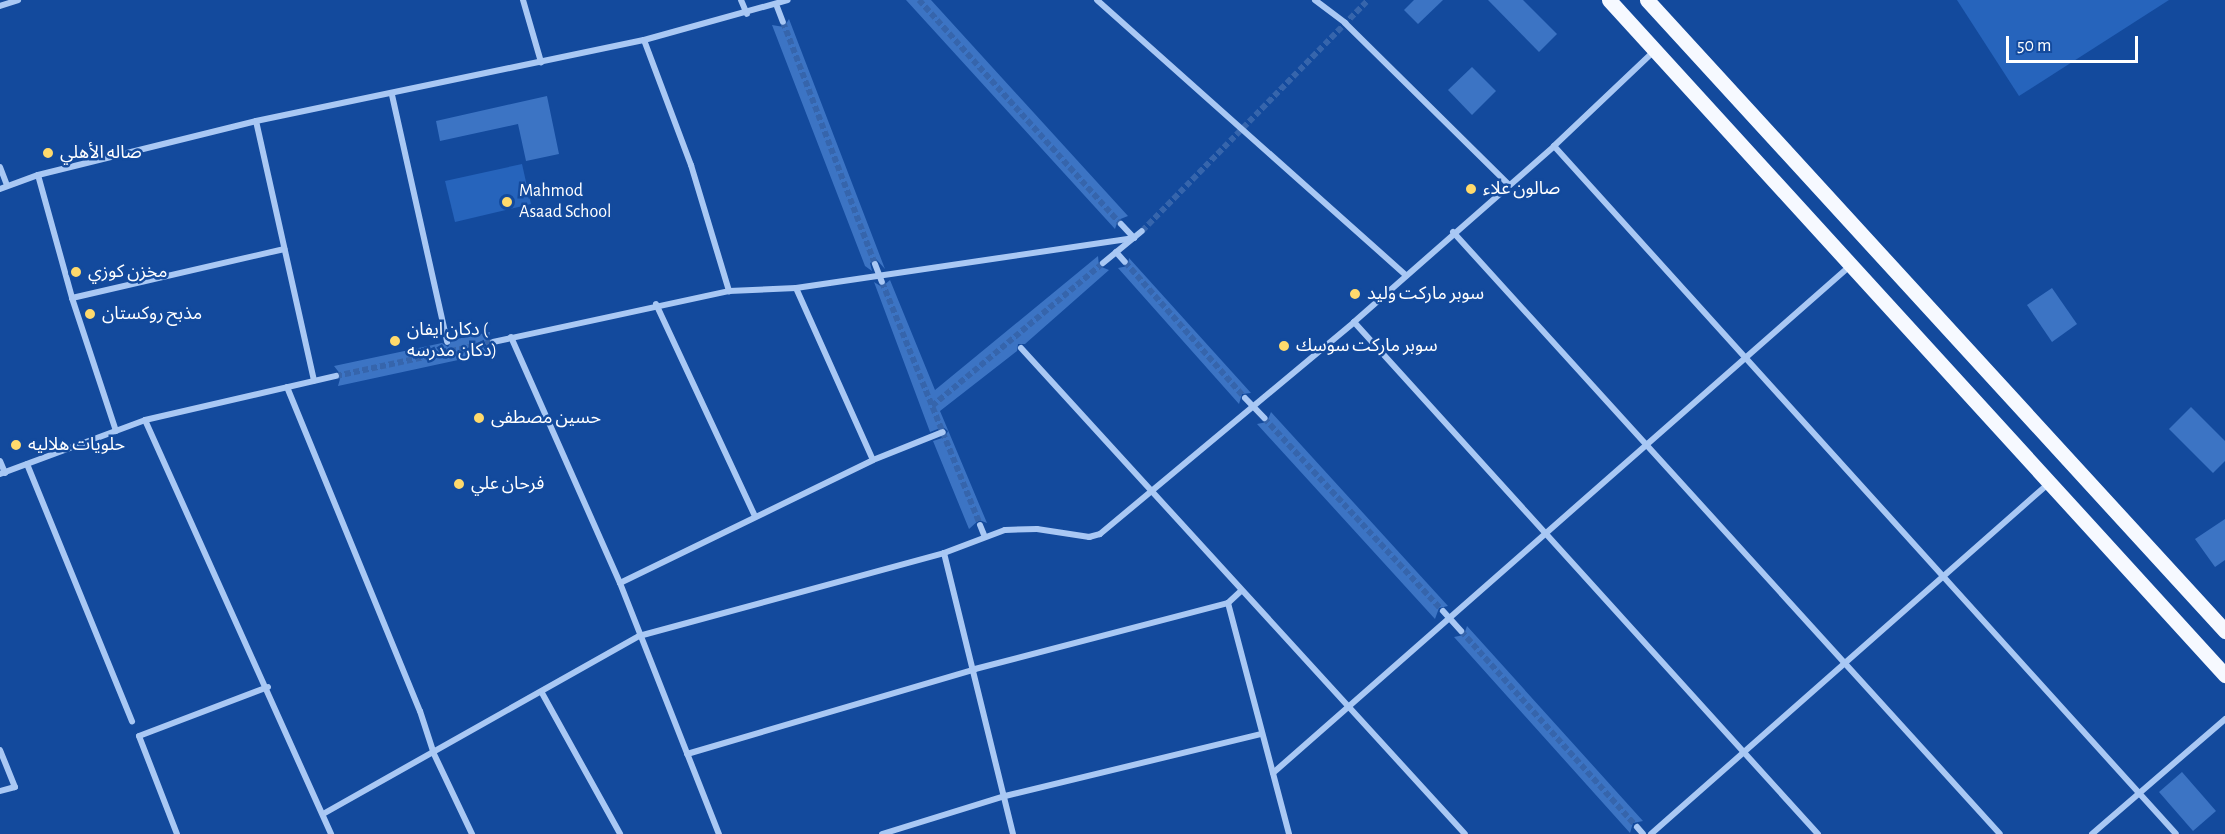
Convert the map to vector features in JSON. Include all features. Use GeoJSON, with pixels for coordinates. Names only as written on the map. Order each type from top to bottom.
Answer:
{"type":"FeatureCollection","features":[{"type":"Feature","properties":{"kind":"main road"},"geometry":{"type":"LineString","coordinates":[[1609,0],[2048,484],[2225,675]]}},
{"type":"Feature","properties":{"kind":"main road"},"geometry":{"type":"LineString","coordinates":[[1647,0],[2225,631]]}},
{"type":"Feature","properties":{"kind":"street"},"geometry":{"type":"LineString","coordinates":[[0,6],[18,0]]}},
{"type":"Feature","properties":{"kind":"street"},"geometry":{"type":"LineString","coordinates":[[523,0],[541,62]]}},
{"type":"Feature","properties":{"kind":"street"},"geometry":{"type":"LineString","coordinates":[[741,0],[747,14]]}},
{"type":"Feature","properties":{"kind":"street"},"geometry":{"type":"LineString","coordinates":[[0,189],[7,184],[38,175],[256,121],[392,95],[644,40],[747,14],[788,0]]}},
{"type":"Feature","properties":{"kind":"street"},"geometry":{"type":"LineString","coordinates":[[1097,0],[1406,275]]}},
{"type":"Feature","properties":{"kind":"street"},"geometry":{"type":"LineString","coordinates":[[1315,0],[1345,23],[1508,184]]}},
{"type":"Feature","properties":{"kind":"street"},"geometry":{"type":"LineString","coordinates":[[776,4],[783,22]]}},
{"type":"Feature","properties":{"kind":"street"},"geometry":{"type":"LineString","coordinates":[[644,40],[691,165],[729,291]]}},
{"type":"Feature","properties":{"kind":"street"},"geometry":{"type":"LineString","coordinates":[[323,814],[434,754],[639,636],[944,553],[984,535],[1023,528],[1089,537],[1110,527],[1354,322],[1453,232],[1554,146],[1655,49]]}},
{"type":"Feature","properties":{"kind":"street"},"geometry":{"type":"LineString","coordinates":[[392,95],[447,342]]}},
{"type":"Feature","properties":{"kind":"street"},"geometry":{"type":"LineString","coordinates":[[256,121],[314,381]]}},
{"type":"Feature","properties":{"kind":"street"},"geometry":{"type":"LineString","coordinates":[[1554,146],[2176,834]]}},
{"type":"Feature","properties":{"kind":"street"},"geometry":{"type":"LineString","coordinates":[[0,167],[7,184]]}},
{"type":"Feature","properties":{"kind":"street"},"geometry":{"type":"LineString","coordinates":[[38,175],[72,298],[116,431]]}},
{"type":"Feature","properties":{"kind":"street"},"geometry":{"type":"LineString","coordinates":[[1121,224],[1134,238]]}},
{"type":"Feature","properties":{"kind":"street"},"geometry":{"type":"LineString","coordinates":[[1103,263],[1142,231]]}},
{"type":"Feature","properties":{"kind":"street"},"geometry":{"type":"LineString","coordinates":[[1453,232],[2000,834]]}},
{"type":"Feature","properties":{"kind":"street"},"geometry":{"type":"LineString","coordinates":[[493,342],[656,304],[729,291],[796,288],[881,279],[1134,238]]}},
{"type":"Feature","properties":{"kind":"street"},"geometry":{"type":"LineString","coordinates":[[72,298],[284,249]]}},
{"type":"Feature","properties":{"kind":"street"},"geometry":{"type":"LineString","coordinates":[[1116,252],[1125,262]]}},
{"type":"Feature","properties":{"kind":"street"},"geometry":{"type":"LineString","coordinates":[[875,264],[881,279]]}},
{"type":"Feature","properties":{"kind":"street"},"geometry":{"type":"LineString","coordinates":[[1273,773],[1648,447],[1851,266]]}},
{"type":"Feature","properties":{"kind":"street"},"geometry":{"type":"LineString","coordinates":[[796,288],[873,460]]}},
{"type":"Feature","properties":{"kind":"street"},"geometry":{"type":"LineString","coordinates":[[656,304],[755,516]]}},
{"type":"Feature","properties":{"kind":"street"},"geometry":{"type":"LineString","coordinates":[[1354,322],[1818,834]]}},
{"type":"Feature","properties":{"kind":"street"},"geometry":{"type":"LineString","coordinates":[[511,337],[620,583],[719,834]]}},
{"type":"Feature","properties":{"kind":"street"},"geometry":{"type":"LineString","coordinates":[[1021,348],[1465,834]]}},
{"type":"Feature","properties":{"kind":"street"},"geometry":{"type":"LineString","coordinates":[[0,461],[2,473],[145,420],[336,376]]}},
{"type":"Feature","properties":{"kind":"street"},"geometry":{"type":"LineString","coordinates":[[286,387],[420,711],[434,754],[471,834]]}},
{"type":"Feature","properties":{"kind":"street"},"geometry":{"type":"LineString","coordinates":[[1245,398],[1263,418]]}},
{"type":"Feature","properties":{"kind":"street"},"geometry":{"type":"LineString","coordinates":[[145,420],[268,687],[332,834]]}},
{"type":"Feature","properties":{"kind":"street"},"geometry":{"type":"LineString","coordinates":[[620,583],[873,460],[943,432]]}},
{"type":"Feature","properties":{"kind":"street"},"geometry":{"type":"LineString","coordinates":[[27,464],[132,721]]}},
{"type":"Feature","properties":{"kind":"street"},"geometry":{"type":"LineString","coordinates":[[1651,834],[2048,484]]}},
{"type":"Feature","properties":{"kind":"street"},"geometry":{"type":"LineString","coordinates":[[980,525],[984,535]]}},
{"type":"Feature","properties":{"kind":"street"},"geometry":{"type":"LineString","coordinates":[[944,553],[975,669],[1013,834]]}},
{"type":"Feature","properties":{"kind":"street"},"geometry":{"type":"LineString","coordinates":[[687,754],[975,669],[1228,603],[1241,591]]}},
{"type":"Feature","properties":{"kind":"street"},"geometry":{"type":"LineString","coordinates":[[1228,603],[1289,834]]}},
{"type":"Feature","properties":{"kind":"street"},"geometry":{"type":"LineString","coordinates":[[1443,611],[1461,631]]}},
{"type":"Feature","properties":{"kind":"street"},"geometry":{"type":"LineString","coordinates":[[177,834],[139,736],[268,687]]}},
{"type":"Feature","properties":{"kind":"street"},"geometry":{"type":"LineString","coordinates":[[542,693],[620,834]]}},
{"type":"Feature","properties":{"kind":"street"},"geometry":{"type":"LineString","coordinates":[[2092,834],[2225,719]]}},
{"type":"Feature","properties":{"kind":"street"},"geometry":{"type":"LineString","coordinates":[[882,834],[1005,796],[1262,734]]}},
{"type":"Feature","properties":{"kind":"street"},"geometry":{"type":"LineString","coordinates":[[0,750],[15,787],[0,791]]}},
{"type":"Feature","properties":{"kind":"street"},"geometry":{"type":"LineString","coordinates":[[1637,827],[1643,834]]}},
{"type":"Feature","properties":{"kind":"shaded area"},"geometry":{"type":"Polygon","coordinates":[[[1957,0],[2169,0],[2019,96],[1957,0]]]}},
{"type":"Feature","properties":{"kind":"shaded area"},"geometry":{"type":"Polygon","coordinates":[[[522,164],[531,204],[455,222],[445,181],[522,164]]]}},
{"type":"Feature","properties":{"kind":"building"},"geometry":{"type":"Polygon","coordinates":[[[906,0],[931,0],[1128,216],[1118,220],[1115,229],[906,0]]]}},
{"type":"Feature","properties":{"kind":"building"},"geometry":{"type":"Polygon","coordinates":[[[1414,0],[1443,0],[1418,24],[1404,10],[1414,0]]]}},
{"type":"Feature","properties":{"kind":"building"},"geometry":{"type":"Polygon","coordinates":[[[1488,0],[1523,0],[1557,34],[1539,52],[1488,0]]]}},
{"type":"Feature","properties":{"kind":"building"},"geometry":{"type":"Polygon","coordinates":[[[789,19],[885,269],[876,259],[870,263],[872,271],[865,266],[772,25],[784,27],[789,19]]]}},
{"type":"Feature","properties":{"kind":"building"},"geometry":{"type":"Polygon","coordinates":[[[1472,67],[1496,91],[1472,115],[1448,90],[1472,67]]]}},
{"type":"Feature","properties":{"kind":"building"},"geometry":{"type":"Polygon","coordinates":[[[547,96],[559,154],[526,161],[518,124],[440,141],[436,121],[547,96]]]}},
{"type":"Feature","properties":{"kind":"building"},"geometry":{"type":"Polygon","coordinates":[[[1098,256],[1099,266],[1109,270],[1025,344],[1018,344],[1017,351],[940,411],[987,523],[979,520],[969,529],[933,441],[945,437],[948,431],[943,427],[930,432],[874,282],[882,287],[890,280],[935,390],[1098,256]]]}},
{"type":"Feature","properties":{"kind":"building"},"geometry":{"type":"Polygon","coordinates":[[[1129,258],[1251,393],[1242,394],[1239,404],[1118,268],[1128,266],[1129,258]]]}},
{"type":"Feature","properties":{"kind":"building"},"geometry":{"type":"Polygon","coordinates":[[[2052,288],[2077,324],[2052,342],[2027,305],[2052,288]]]}},
{"type":"Feature","properties":{"kind":"building"},"geometry":{"type":"Polygon","coordinates":[[[490,332],[488,344],[495,352],[338,386],[341,375],[334,366],[442,343],[448,347],[452,340],[490,332]]]}},
{"type":"Feature","properties":{"kind":"building"},"geometry":{"type":"Polygon","coordinates":[[[2191,407],[2225,441],[2225,461],[2213,473],[2169,429],[2191,407]]]}},
{"type":"Feature","properties":{"kind":"building"},"geometry":{"type":"Polygon","coordinates":[[[1271,412],[1448,606],[1439,608],[1435,619],[1257,424],[1267,422],[1271,412]]]}},
{"type":"Feature","properties":{"kind":"building"},"geometry":{"type":"Polygon","coordinates":[[[2225,519],[2225,560],[2215,567],[2195,539],[2225,519]]]}},
{"type":"Feature","properties":{"kind":"building"},"geometry":{"type":"Polygon","coordinates":[[[1467,626],[1643,821],[1633,823],[1630,833],[1454,637],[1464,635],[1467,626]]]}},
{"type":"Feature","properties":{"kind":"building"},"geometry":{"type":"Polygon","coordinates":[[[2182,772],[2216,811],[2193,831],[2159,792],[2182,772]]]}},
{"type":"Feature","properties":{"kind":"tunnel"},"geometry":{"type":"LineString","coordinates":[[919,0],[1121,224]]}},
{"type":"Feature","properties":{"kind":"tunnel"},"geometry":{"type":"LineString","coordinates":[[1142,231],[1368,0]]}},
{"type":"Feature","properties":{"kind":"tunnel"},"geometry":{"type":"LineString","coordinates":[[783,22],[875,264]]}},
{"type":"Feature","properties":{"kind":"tunnel"},"geometry":{"type":"LineString","coordinates":[[1125,262],[1245,398]]}},
{"type":"Feature","properties":{"kind":"tunnel"},"geometry":{"type":"LineString","coordinates":[[932,406],[1103,263]]}},
{"type":"Feature","properties":{"kind":"tunnel"},"geometry":{"type":"LineString","coordinates":[[882,282],[980,525]]}},
{"type":"Feature","properties":{"kind":"tunnel"},"geometry":{"type":"LineString","coordinates":[[336,376],[493,342]]}},
{"type":"Feature","properties":{"kind":"tunnel"},"geometry":{"type":"LineString","coordinates":[[1264,418],[1443,611]]}},
{"type":"Feature","properties":{"kind":"tunnel"},"geometry":{"type":"LineString","coordinates":[[1461,631],[1637,827]]}},
{"type":"Feature","properties":{"kind":"place","name":"صاله الأهلي"},"geometry":{"type":"Point","coordinates":[48,153]}},
{"type":"Feature","properties":{"kind":"place","name":"صالون علاء"},"geometry":{"type":"Point","coordinates":[1471,189]}},
{"type":"Feature","properties":{"kind":"place","name":"Mahmod Asaad School"},"geometry":{"type":"Point","coordinates":[507,202]}},
{"type":"Feature","properties":{"kind":"place","name":"مخزن كوزي"},"geometry":{"type":"Point","coordinates":[76,272]}},
{"type":"Feature","properties":{"kind":"place","name":"سوبر ماركت وليد"},"geometry":{"type":"Point","coordinates":[1355,294]}},
{"type":"Feature","properties":{"kind":"place","name":"مذبح روكستان"},"geometry":{"type":"Point","coordinates":[90,314]}},
{"type":"Feature","properties":{"kind":"place","name":"دكان ايفان ( دكان مدرسه)"},"geometry":{"type":"Point","coordinates":[395,341]}},
{"type":"Feature","properties":{"kind":"place","name":"سوبر ماركت سوسك"},"geometry":{"type":"Point","coordinates":[1284,346]}},
{"type":"Feature","properties":{"kind":"place","name":"حسين مصطفى"},"geometry":{"type":"Point","coordinates":[479,418]}},
{"type":"Feature","properties":{"kind":"place","name":"حلويات هلاليه"},"geometry":{"type":"Point","coordinates":[16,445]}},
{"type":"Feature","properties":{"kind":"place","name":"فرحان علي"},"geometry":{"type":"Point","coordinates":[459,484]}}]}
